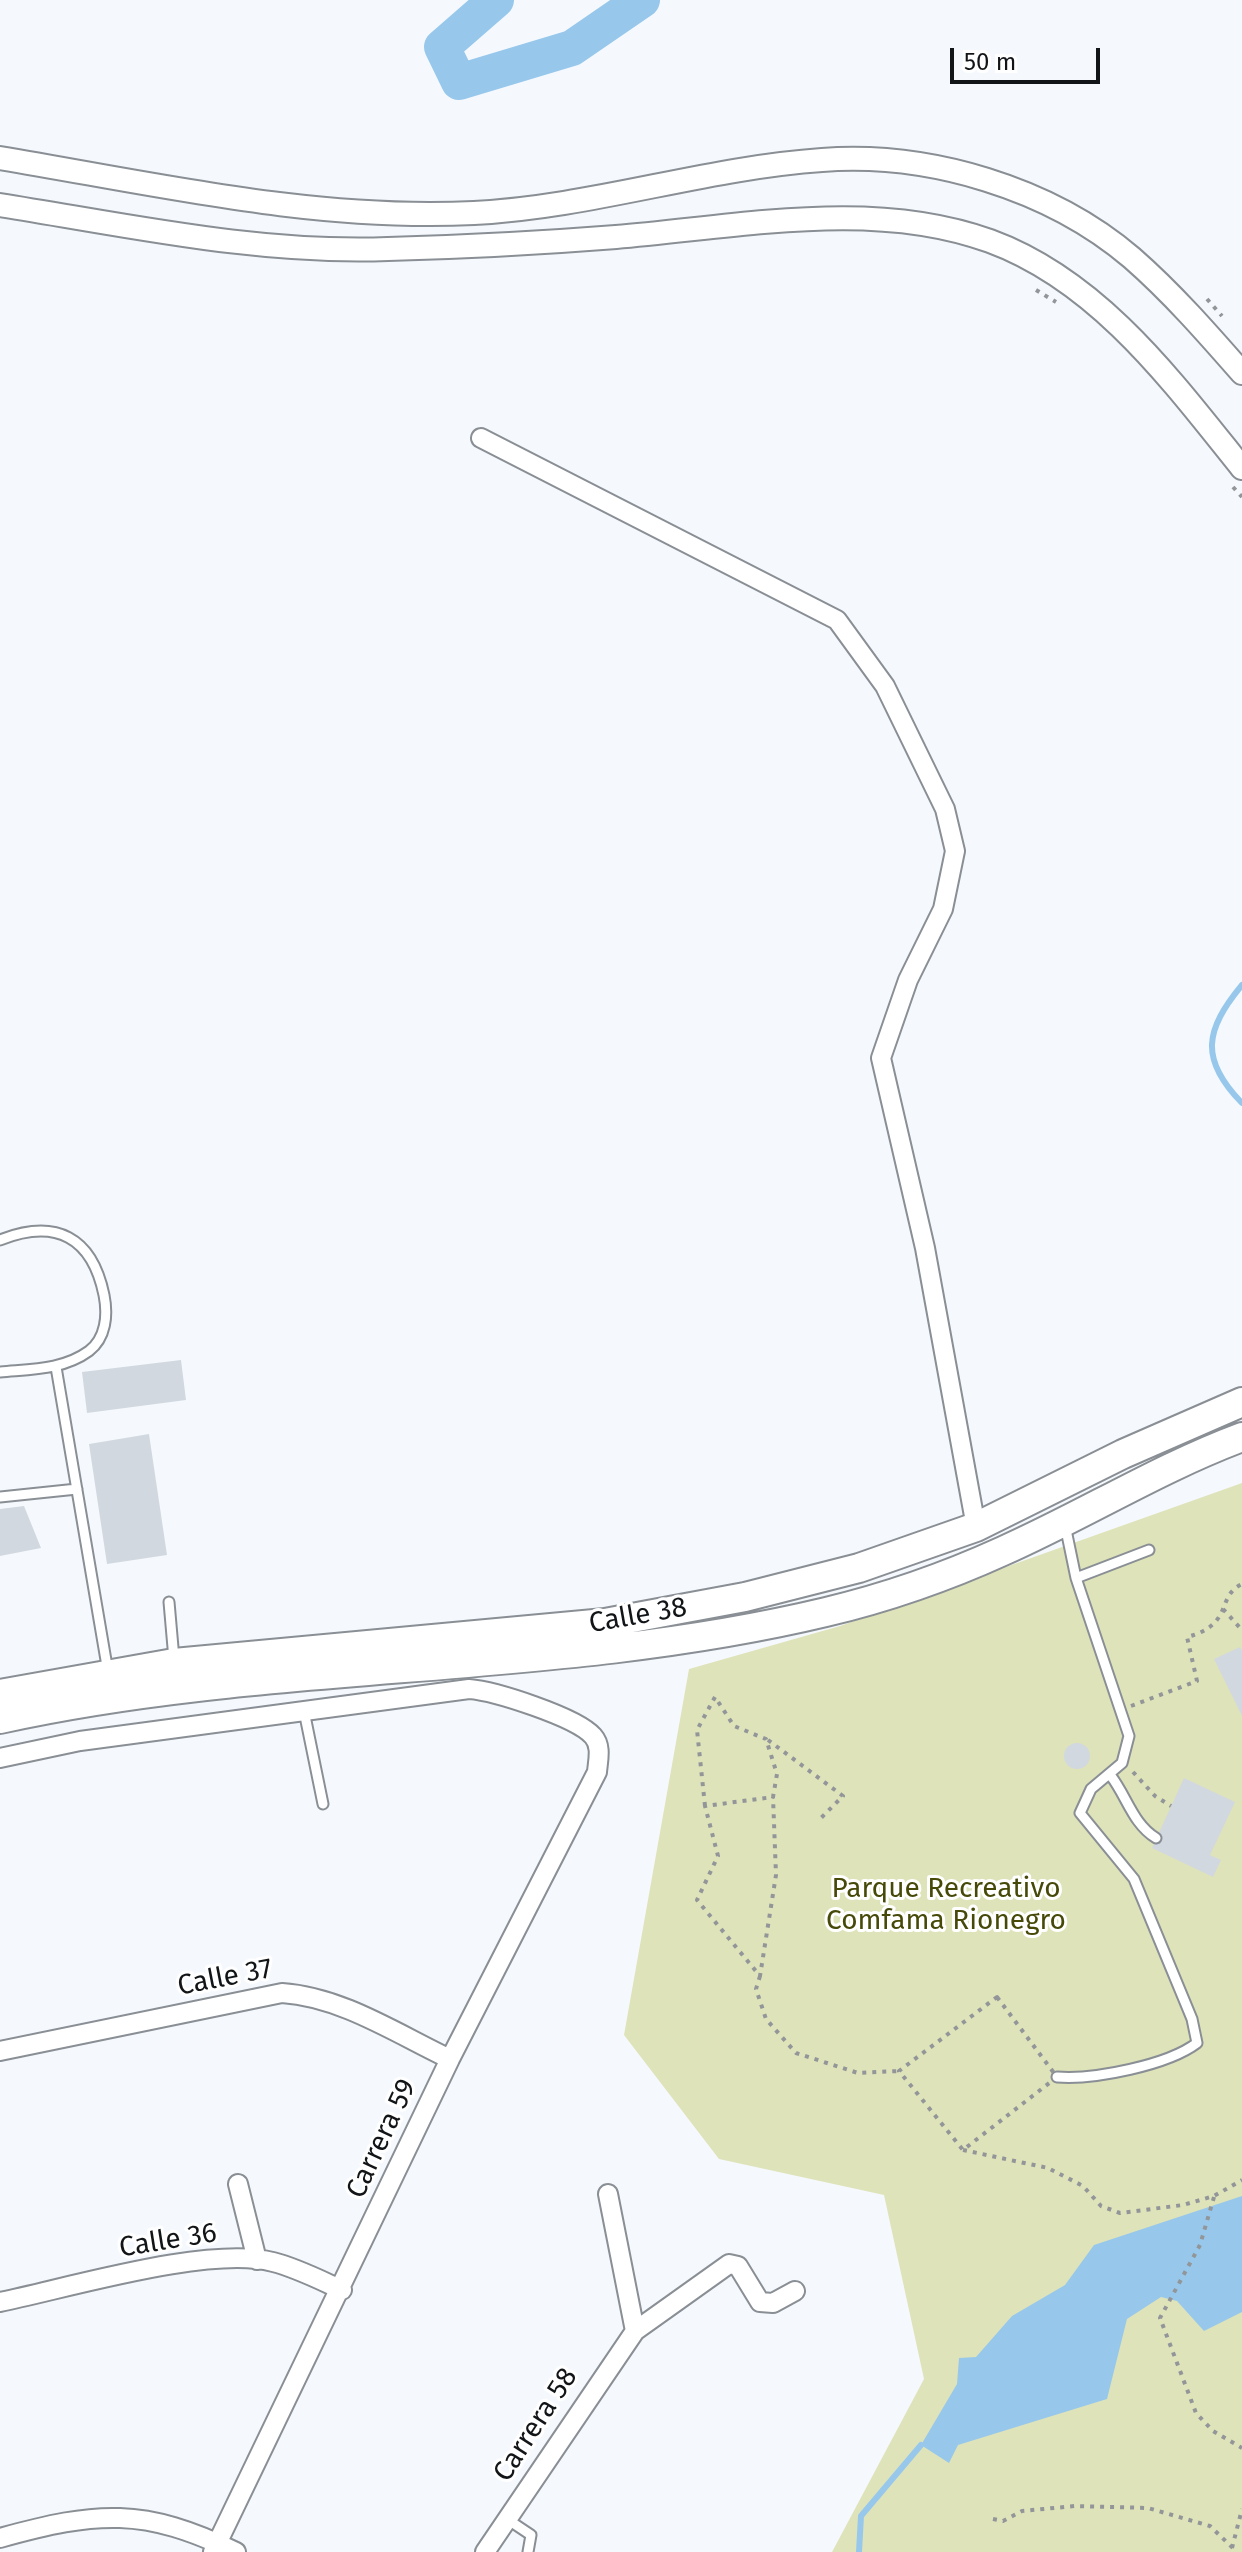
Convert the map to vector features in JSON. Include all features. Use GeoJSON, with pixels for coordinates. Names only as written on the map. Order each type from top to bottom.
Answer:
{"type":"FeatureCollection","features":[{"type":"Feature","properties":{"kind":"main road","name":"Calle 38"},"geometry":{"type":"LineString","coordinates":[[0,1694],[109,1672],[174,1663],[605,1623],[745,1597],[859,1568],[976,1527],[1123,1454],[1242,1402]]}},
{"type":"Feature","properties":{"kind":"main road","name":"Calle 38"},"geometry":{"type":"LineString","coordinates":[[0,1719],[155,1690],[523,1657],[710,1634],[827,1612],[1001,1552],[1138,1482],[1242,1437]]}},
{"type":"Feature","properties":{"kind":"street"},"geometry":{"type":"LineString","coordinates":[[0,158],[233,197],[322,209],[408,215],[562,205],[747,170],[823,160],[877,160],[955,171],[1009,188],[1059,211],[1129,256],[1187,310],[1242,373]]}},
{"type":"Feature","properties":{"kind":"street"},"geometry":{"type":"LineString","coordinates":[[0,205],[209,238],[383,250],[614,237],[824,219],[888,219],[950,229],[1027,258],[1082,293],[1169,378],[1233,472]]}},
{"type":"Feature","properties":{"kind":"street"},"geometry":{"type":"LineString","coordinates":[[481,438],[837,620],[885,686],[945,809],[955,851],[943,909],[908,980],[881,1058],[925,1248],[976,1527]]}},
{"type":"Feature","properties":{"kind":"street","name":"Carrera 59"},"geometry":{"type":"LineString","coordinates":[[215,2548],[342,2290],[450,2059],[597,1772],[600,1751],[594,1736],[578,1726],[494,1690],[469,1689],[304,1711]]}},
{"type":"Feature","properties":{"kind":"street"},"geometry":{"type":"LineString","coordinates":[[0,1758],[80,1741],[304,1711]]}},
{"type":"Feature","properties":{"kind":"street","name":"Calle 37"},"geometry":{"type":"LineString","coordinates":[[0,2051],[282,1993],[306,1995],[339,2006],[450,2059]]}},
{"type":"Feature","properties":{"kind":"street"},"geometry":{"type":"LineString","coordinates":[[238,2184],[257,2260]]}},
{"type":"Feature","properties":{"kind":"street"},"geometry":{"type":"LineString","coordinates":[[608,2194],[635,2331],[729,2264],[738,2266],[760,2302],[773,2303],[795,2291]]}},
{"type":"Feature","properties":{"kind":"street","name":"Calle 36"},"geometry":{"type":"LineString","coordinates":[[0,2302],[215,2259],[257,2260],[301,2272],[342,2290]]}},
{"type":"Feature","properties":{"kind":"street","name":"Carrera 58"},"geometry":{"type":"LineString","coordinates":[[485,2552],[635,2331]]}},
{"type":"Feature","properties":{"kind":"street"},"geometry":{"type":"LineString","coordinates":[[0,2538],[42,2526],[128,2517],[161,2521],[215,2548],[236,2552]]}},
{"type":"Feature","properties":{"kind":"lane"},"geometry":{"type":"LineString","coordinates":[[0,1240],[21,1232],[54,1233],[90,1253],[99,1268],[106,1304],[105,1326],[97,1344],[87,1353],[56,1367],[0,1372]]}},
{"type":"Feature","properties":{"kind":"lane"},"geometry":{"type":"LineString","coordinates":[[56,1367],[109,1672]]}},
{"type":"Feature","properties":{"kind":"lane"},"geometry":{"type":"LineString","coordinates":[[0,1497],[77,1489]]}},
{"type":"Feature","properties":{"kind":"lane"},"geometry":{"type":"LineString","coordinates":[[1057,2077],[1109,2072],[1180,2056],[1197,2043],[1192,2019],[1134,1879],[1080,1813],[1091,1789],[1111,1776],[1122,1763],[1129,1736],[1076,1578],[1064,1522]]}},
{"type":"Feature","properties":{"kind":"lane"},"geometry":{"type":"LineString","coordinates":[[1076,1578],[1149,1550]]}},
{"type":"Feature","properties":{"kind":"lane"},"geometry":{"type":"LineString","coordinates":[[169,1602],[174,1663]]}},
{"type":"Feature","properties":{"kind":"lane"},"geometry":{"type":"LineString","coordinates":[[304,1711],[323,1804]]}},
{"type":"Feature","properties":{"kind":"lane"},"geometry":{"type":"LineString","coordinates":[[1111,1776],[1124,1793],[1141,1830],[1156,1838]]}},
{"type":"Feature","properties":{"kind":"lane"},"geometry":{"type":"LineString","coordinates":[[507,2519],[531,2535],[528,2552]]}},
{"type":"Feature","properties":{"kind":"path"},"geometry":{"type":"LineString","coordinates":[[1029,285],[1067,310]]}},
{"type":"Feature","properties":{"kind":"path"},"geometry":{"type":"LineString","coordinates":[[1233,472],[1242,497]]}},
{"type":"Feature","properties":{"kind":"path"},"geometry":{"type":"LineString","coordinates":[[1120,1710],[1197,1681],[1187,1637],[1212,1628],[1220,1620],[1236,1587],[1242,1584]]}},
{"type":"Feature","properties":{"kind":"path"},"geometry":{"type":"LineString","coordinates":[[1223,1609],[1242,1630]]}},
{"type":"Feature","properties":{"kind":"path"},"geometry":{"type":"LineString","coordinates":[[760,1976],[697,1900],[718,1856],[705,1806],[697,1730],[715,1697],[734,1726],[766,1739],[843,1796],[818,1821]]}},
{"type":"Feature","properties":{"kind":"path"},"geometry":{"type":"LineString","coordinates":[[766,1739],[777,1774],[773,1797],[776,1875],[756,1989],[766,2019],[796,2053],[858,2073],[899,2071],[997,1997],[1057,2077],[963,2150]]}},
{"type":"Feature","properties":{"kind":"path"},"geometry":{"type":"LineString","coordinates":[[1122,1763],[1155,1796],[1171,1806]]}},
{"type":"Feature","properties":{"kind":"path"},"geometry":{"type":"LineString","coordinates":[[705,1806],[773,1797]]}},
{"type":"Feature","properties":{"kind":"path"},"geometry":{"type":"LineString","coordinates":[[899,2071],[963,2150],[1048,2168],[1083,2186],[1101,2206],[1120,2213],[1183,2205],[1214,2196],[1242,2180]]}},
{"type":"Feature","properties":{"kind":"path"},"geometry":{"type":"LineString","coordinates":[[1214,2196],[1200,2245],[1160,2318],[1196,2413],[1213,2431],[1242,2448]]}},
{"type":"Feature","properties":{"kind":"path"},"geometry":{"type":"LineString","coordinates":[[993,2519],[1003,2521],[1022,2511],[1075,2506],[1148,2508],[1210,2526],[1234,2550]]}},
{"type":"Feature","properties":{"kind":"path"},"geometry":{"type":"LineString","coordinates":[[1234,2550],[1242,2509]]}},
{"type":"Feature","properties":{"kind":"green space","name":"Parque Recreativo Comfama Rionegro"},"geometry":{"type":"Polygon","coordinates":[[[1242,1483],[1242,2552],[832,2552],[924,2379],[884,2195],[719,2159],[624,2035],[689,1669],[840,1626],[1242,1483]]]}},
{"type":"Feature","properties":{"kind":"water"},"geometry":{"type":"Polygon","coordinates":[[[1242,2196],[1242,2312],[1204,2331],[1177,2301],[1161,2297],[1127,2319],[1107,2399],[958,2445],[949,2463],[921,2445],[957,2384],[959,2358],[976,2357],[1012,2316],[1065,2285],[1094,2245],[1242,2196]]]}},
{"type":"Feature","properties":{"kind":"building"},"geometry":{"type":"Polygon","coordinates":[[[181,1360],[186,1400],[87,1413],[82,1372],[181,1360]]]}},
{"type":"Feature","properties":{"kind":"building"},"geometry":{"type":"Polygon","coordinates":[[[149,1434],[167,1555],[107,1564],[89,1444],[149,1434]]]}},
{"type":"Feature","properties":{"kind":"building"},"geometry":{"type":"Polygon","coordinates":[[[24,1506],[41,1548],[0,1556],[0,1509],[24,1506]]]}},
{"type":"Feature","properties":{"kind":"building"},"geometry":{"type":"Polygon","coordinates":[[[1240,1647],[1242,1651],[1242,1716],[1214,1659],[1240,1647]]]}},
{"type":"Feature","properties":{"kind":"building"},"geometry":{"type":"Polygon","coordinates":[[[1077,1743],[1087,1746],[1090,1756],[1087,1766],[1077,1769],[1067,1766],[1064,1756],[1067,1746],[1077,1743]]]}},
{"type":"Feature","properties":{"kind":"building"},"geometry":{"type":"Polygon","coordinates":[[[1184,1778],[1235,1802],[1210,1855],[1221,1860],[1213,1877],[1152,1848],[1184,1778]]]}},
{"type":"Feature","properties":{"kind":"waterway"},"geometry":{"type":"LineString","coordinates":[[496,0],[442,47],[459,82],[572,48],[642,0]]}},
{"type":"Feature","properties":{"kind":"waterway"},"geometry":{"type":"LineString","coordinates":[[1242,985],[1220,1016],[1212,1044],[1213,1058],[1219,1072],[1242,1103]]}},
{"type":"Feature","properties":{"kind":"waterway"},"geometry":{"type":"LineString","coordinates":[[859,2552],[861,2516],[921,2445]]}}]}
